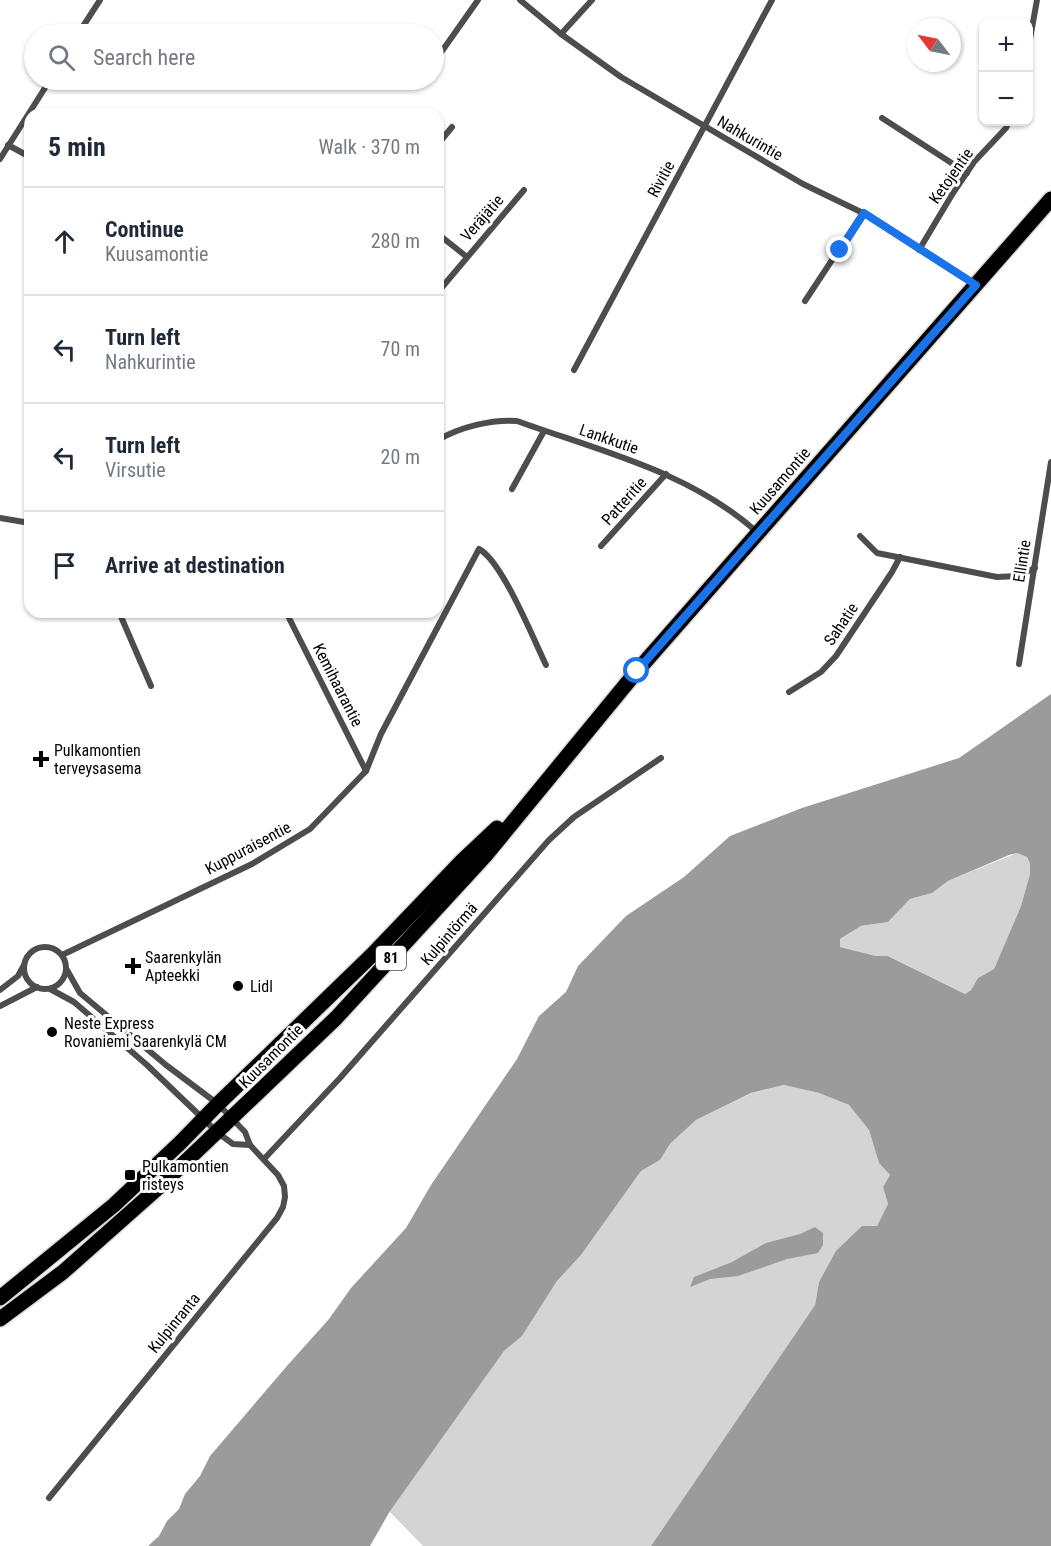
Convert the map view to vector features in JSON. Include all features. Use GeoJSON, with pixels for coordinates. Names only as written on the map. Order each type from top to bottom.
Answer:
{"type":"FeatureCollection","features":[{"type":"Feature","properties":{"kind":"main road","name":"Kuusamontie"},"geometry":{"type":"LineString","coordinates":[[0,1319],[63,1272],[218,1133],[336,1018],[485,856],[637,671],[1051,199]]}},
{"type":"Feature","properties":{"kind":"main road","name":"Kuusamontie"},"geometry":{"type":"LineString","coordinates":[[0,1298],[114,1205],[372,955],[462,861],[539,789]]}},
{"type":"Feature","properties":{"kind":"street"},"geometry":{"type":"LineString","coordinates":[[84,24],[100,0]]}},
{"type":"Feature","properties":{"kind":"street"},"geometry":{"type":"LineString","coordinates":[[444,48],[478,0]]}},
{"type":"Feature","properties":{"kind":"street","name":"Nahkurintie"},"geometry":{"type":"LineString","coordinates":[[520,0],[561,34],[621,77],[704,128],[803,184],[864,213],[976,285]]}},
{"type":"Feature","properties":{"kind":"street"},"geometry":{"type":"LineString","coordinates":[[561,34],[592,0]]}},
{"type":"Feature","properties":{"kind":"street","name":"Rivitie"},"geometry":{"type":"LineString","coordinates":[[574,370],[772,0]]}},
{"type":"Feature","properties":{"kind":"street"},"geometry":{"type":"LineString","coordinates":[[1033,28],[1038,0]]}},
{"type":"Feature","properties":{"kind":"street"},"geometry":{"type":"LineString","coordinates":[[32,108],[44,90]]}},
{"type":"Feature","properties":{"kind":"street"},"geometry":{"type":"LineString","coordinates":[[882,118],[967,173]]}},
{"type":"Feature","properties":{"kind":"street"},"geometry":{"type":"LineString","coordinates":[[0,159],[24,120]]}},
{"type":"Feature","properties":{"kind":"street","name":"Ketojentie"},"geometry":{"type":"LineString","coordinates":[[919,250],[967,173],[1007,126]]}},
{"type":"Feature","properties":{"kind":"street"},"geometry":{"type":"LineString","coordinates":[[444,137],[452,127]]}},
{"type":"Feature","properties":{"kind":"street"},"geometry":{"type":"LineString","coordinates":[[8,145],[24,154]]}},
{"type":"Feature","properties":{"kind":"street","name":"Veräjätie"},"geometry":{"type":"LineString","coordinates":[[444,285],[524,190]]}},
{"type":"Feature","properties":{"kind":"street"},"geometry":{"type":"LineString","coordinates":[[805,302],[864,213]]}},
{"type":"Feature","properties":{"kind":"street"},"geometry":{"type":"LineString","coordinates":[[444,239],[467,257]]}},
{"type":"Feature","properties":{"kind":"street","name":"Lankkutie"},"geometry":{"type":"LineString","coordinates":[[444,436],[499,420],[517,421],[666,474],[737,513],[758,533]]}},
{"type":"Feature","properties":{"kind":"street"},"geometry":{"type":"LineString","coordinates":[[512,489],[544,430]]}},
{"type":"Feature","properties":{"kind":"street","name":"Ellintie"},"geometry":{"type":"LineString","coordinates":[[1019,664],[1051,462]]}},
{"type":"Feature","properties":{"kind":"street","name":"Patteritie"},"geometry":{"type":"LineString","coordinates":[[601,546],[666,474]]}},
{"type":"Feature","properties":{"kind":"street"},"geometry":{"type":"LineString","coordinates":[[0,518],[24,522]]}},
{"type":"Feature","properties":{"kind":"street"},"geometry":{"type":"LineString","coordinates":[[860,536],[877,553],[997,577],[1018,576],[1035,568]]}},
{"type":"Feature","properties":{"kind":"street","name":"Kuppuraisentie"},"geometry":{"type":"LineString","coordinates":[[444,615],[479,549],[486,553],[501,573],[546,665]]}},
{"type":"Feature","properties":{"kind":"street","name":"Sahatie"},"geometry":{"type":"LineString","coordinates":[[789,692],[821,672],[836,656],[900,557]]}},
{"type":"Feature","properties":{"kind":"street"},"geometry":{"type":"LineString","coordinates":[[121,618],[151,686]]}},
{"type":"Feature","properties":{"kind":"street","name":"Kemihaarantie"},"geometry":{"type":"LineString","coordinates":[[289,618],[366,771]]}},
{"type":"Feature","properties":{"kind":"street","name":"Kuppuraisentie"},"geometry":{"type":"LineString","coordinates":[[62,955],[205,887],[290,843],[310,829],[366,771],[381,734],[442,618]]}},
{"type":"Feature","properties":{"kind":"street","name":"Kulpintörmä"},"geometry":{"type":"LineString","coordinates":[[264,1159],[340,1078],[549,840],[574,817],[661,758]]}},
{"type":"Feature","properties":{"kind":"street"},"geometry":{"type":"LineString","coordinates":[[0,990],[18,976],[29,954],[38,948],[49,947],[62,955],[67,970],[81,993],[159,1059],[218,1104],[245,1132],[250,1145],[264,1159]]}},
{"type":"Feature","properties":{"kind":"street"},"geometry":{"type":"LineString","coordinates":[[24,964],[27,978],[37,987],[50,989],[74,1002],[171,1087],[218,1133],[233,1144],[250,1145]]}},
{"type":"Feature","properties":{"kind":"street"},"geometry":{"type":"LineString","coordinates":[[50,989],[61,982],[67,970]]}},
{"type":"Feature","properties":{"kind":"street"},"geometry":{"type":"LineString","coordinates":[[0,1005],[37,987]]}},
{"type":"Feature","properties":{"kind":"street","name":"Kulpinranta"},"geometry":{"type":"LineString","coordinates":[[49,1498],[277,1218],[283,1207],[284,1186],[264,1159]]}},
{"type":"Feature","properties":{"kind":"shaded area"},"geometry":{"type":"Polygon","coordinates":[[[1051,694],[1051,1546],[651,1546],[815,1305],[819,1282],[836,1251],[862,1226],[877,1226],[888,1204],[883,1187],[890,1175],[879,1163],[869,1130],[849,1105],[819,1093],[784,1085],[751,1093],[696,1120],[670,1144],[660,1160],[641,1171],[581,1255],[557,1281],[522,1336],[504,1351],[390,1511],[370,1546],[148,1546],[159,1536],[167,1521],[179,1509],[185,1494],[200,1476],[210,1456],[329,1319],[351,1288],[406,1228],[431,1185],[517,1059],[539,1016],[566,992],[578,966],[626,916],[684,877],[730,836],[802,808],[959,758],[1051,694]],[[1017,853],[1009,855],[948,881],[932,893],[910,899],[888,922],[861,926],[840,939],[840,947],[876,956],[888,956],[965,994],[971,990],[978,978],[994,969],[1021,906],[1030,874],[1030,863],[1027,857],[1017,853]]]}},
{"type":"Feature","properties":{"kind":"shaded area"},"geometry":{"type":"Polygon","coordinates":[[[1017,853],[1027,857],[1030,862],[1030,874],[1021,906],[994,969],[978,978],[971,990],[965,994],[889,956],[876,956],[840,947],[840,939],[861,926],[888,922],[910,899],[932,893],[948,881],[1017,853]]]}},
{"type":"Feature","properties":{"kind":"shaded area"},"geometry":{"type":"Polygon","coordinates":[[[784,1085],[819,1093],[849,1105],[869,1130],[879,1163],[890,1175],[883,1187],[888,1204],[877,1226],[819,1282],[815,1305],[651,1546],[423,1546],[389,1511],[504,1351],[522,1336],[557,1281],[581,1255],[641,1171],[660,1160],[670,1144],[696,1120],[752,1093],[784,1085]]]}},
{"type":"Feature","properties":{"kind":"shaded area"},"geometry":{"type":"Polygon","coordinates":[[[815,1227],[823,1233],[823,1245],[818,1253],[787,1259],[738,1276],[710,1279],[690,1287],[694,1277],[732,1262],[766,1243],[800,1234],[815,1227]]]}},
{"type":"Feature","properties":{"kind":"place","name":"Pulkamontien terveysasema"},"geometry":{"type":"Point","coordinates":[41,759]}},
{"type":"Feature","properties":{"kind":"place","name":"Saarenkylän Apteekki"},"geometry":{"type":"Point","coordinates":[133,966]}},
{"type":"Feature","properties":{"kind":"place","name":"Lidl"},"geometry":{"type":"Point","coordinates":[238,986]}},
{"type":"Feature","properties":{"kind":"place","name":"Neste Express Rovaniemi Saarenkylä CM"},"geometry":{"type":"Point","coordinates":[52,1032]}},
{"type":"Feature","properties":{"kind":"place","name":"Pulkamontien risteys"},"geometry":{"type":"Point","coordinates":[130,1175]}},
{"type":"Feature","properties":{"kind":"route"},"geometry":{"type":"LineString","coordinates":[[637,671],[976,285],[864,213],[840,250]]}}]}
